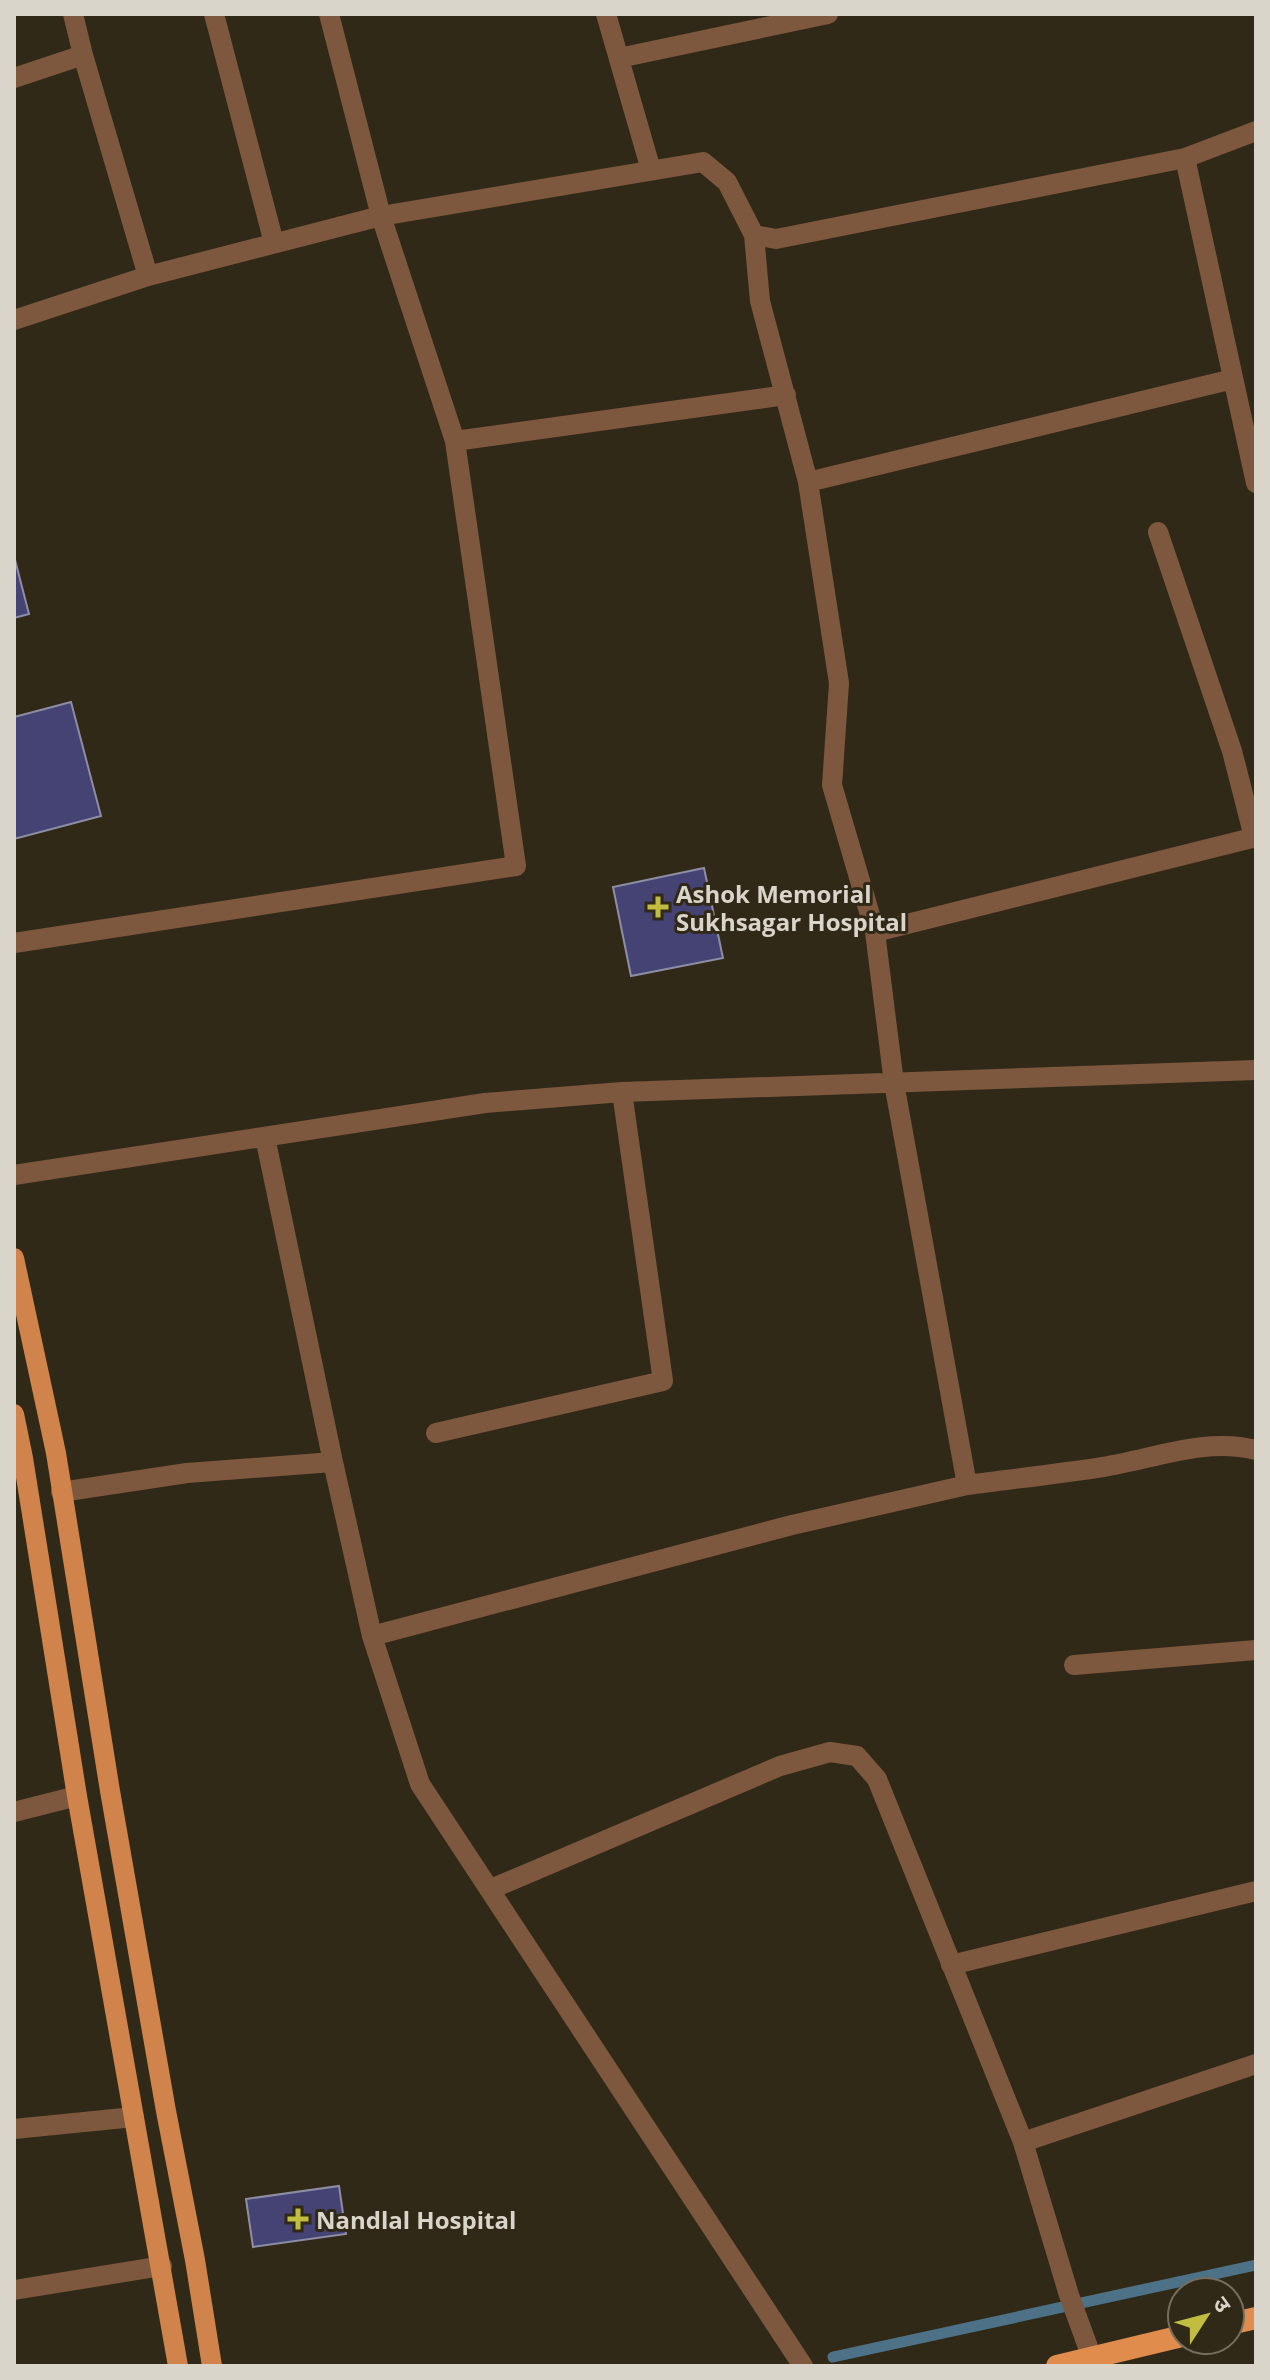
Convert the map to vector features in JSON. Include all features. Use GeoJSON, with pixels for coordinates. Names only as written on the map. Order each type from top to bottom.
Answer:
{"type":"FeatureCollection","features":[{"type":"Feature","properties":{"kind":"highway"},"geometry":{"type":"LineString","coordinates":[[1057,2366],[1166,2340]]}},
{"type":"Feature","properties":{"kind":"main road"},"geometry":{"type":"LineString","coordinates":[[14,1258],[56,1453],[98,1717],[212,2366]]}},
{"type":"Feature","properties":{"kind":"main road"},"geometry":{"type":"LineString","coordinates":[[14,1414],[19,1460],[178,2366]]}},
{"type":"Feature","properties":{"kind":"main road"},"geometry":{"type":"LineString","coordinates":[[65,1720],[98,1717]]}},
{"type":"Feature","properties":{"kind":"street"},"geometry":{"type":"LineString","coordinates":[[73,14],[148,276]]}},
{"type":"Feature","properties":{"kind":"street"},"geometry":{"type":"LineString","coordinates":[[214,14],[274,243]]}},
{"type":"Feature","properties":{"kind":"street"},"geometry":{"type":"LineString","coordinates":[[14,943],[516,866],[455,441],[381,216],[329,14]]}},
{"type":"Feature","properties":{"kind":"street"},"geometry":{"type":"LineString","coordinates":[[606,14],[651,170]]}},
{"type":"Feature","properties":{"kind":"street"},"geometry":{"type":"LineString","coordinates":[[619,58],[828,14]]}},
{"type":"Feature","properties":{"kind":"street"},"geometry":{"type":"LineString","coordinates":[[14,78],[83,55]]}},
{"type":"Feature","properties":{"kind":"street"},"geometry":{"type":"LineString","coordinates":[[754,235],[776,239],[1185,158],[1256,131]]}},
{"type":"Feature","properties":{"kind":"street"},"geometry":{"type":"LineString","coordinates":[[1185,158],[1256,483]]}},
{"type":"Feature","properties":{"kind":"street"},"geometry":{"type":"LineString","coordinates":[[14,320],[148,276],[381,216],[703,162],[727,182],[754,235],[760,301],[808,482],[839,683],[832,785],[875,932],[894,1083],[967,1485]]}},
{"type":"Feature","properties":{"kind":"street"},"geometry":{"type":"LineString","coordinates":[[808,482],[1233,379]]}},
{"type":"Feature","properties":{"kind":"street"},"geometry":{"type":"LineString","coordinates":[[455,441],[786,395]]}},
{"type":"Feature","properties":{"kind":"street"},"geometry":{"type":"LineString","coordinates":[[875,932],[1255,837],[1232,751],[1158,532]]}},
{"type":"Feature","properties":{"kind":"street"},"geometry":{"type":"LineString","coordinates":[[14,1175],[485,1103],[622,1092],[1256,1070]]}},
{"type":"Feature","properties":{"kind":"street"},"geometry":{"type":"LineString","coordinates":[[436,1433],[663,1381],[622,1092]]}},
{"type":"Feature","properties":{"kind":"street"},"geometry":{"type":"LineString","coordinates":[[265,1137],[372,1636],[420,1784],[803,2366]]}},
{"type":"Feature","properties":{"kind":"street"},"geometry":{"type":"LineString","coordinates":[[372,1636],[792,1525],[967,1485],[1106,1466],[1181,1449],[1239,1446],[1256,1450]]}},
{"type":"Feature","properties":{"kind":"street"},"geometry":{"type":"LineString","coordinates":[[61,1492],[187,1473],[333,1462]]}},
{"type":"Feature","properties":{"kind":"street"},"geometry":{"type":"LineString","coordinates":[[1074,1665],[1256,1650]]}},
{"type":"Feature","properties":{"kind":"street"},"geometry":{"type":"LineString","coordinates":[[491,1889],[780,1766],[830,1752],[857,1756],[877,1779],[1023,2142],[1083,2333],[1087,2361]]}},
{"type":"Feature","properties":{"kind":"street"},"geometry":{"type":"LineString","coordinates":[[14,1812],[77,1796]]}},
{"type":"Feature","properties":{"kind":"street"},"geometry":{"type":"LineString","coordinates":[[951,1965],[1256,1891]]}},
{"type":"Feature","properties":{"kind":"street"},"geometry":{"type":"LineString","coordinates":[[1023,2142],[1256,2064]]}},
{"type":"Feature","properties":{"kind":"street"},"geometry":{"type":"LineString","coordinates":[[14,2129],[134,2117]]}},
{"type":"Feature","properties":{"kind":"street"},"geometry":{"type":"LineString","coordinates":[[14,2290],[162,2266]]}},
{"type":"Feature","properties":{"kind":"building"},"geometry":{"type":"Polygon","coordinates":[[[14,556],[29,614],[14,618],[14,556]]]}},
{"type":"Feature","properties":{"kind":"building"},"geometry":{"type":"Polygon","coordinates":[[[71,702],[101,816],[14,839],[14,717],[71,702]]]}},
{"type":"Feature","properties":{"kind":"building"},"geometry":{"type":"Polygon","coordinates":[[[704,868],[723,958],[631,976],[613,887],[704,868]]]}},
{"type":"Feature","properties":{"kind":"building"},"geometry":{"type":"Polygon","coordinates":[[[339,2186],[346,2234],[253,2247],[246,2199],[339,2186]]]}},
{"type":"Feature","properties":{"kind":"waterway"},"geometry":{"type":"LineString","coordinates":[[833,2357],[1256,2265]]}},
{"type":"Feature","properties":{"kind":"place","name":"Ashok Memorial Sukhsagar Hospital"},"geometry":{"type":"Point","coordinates":[658,907]}},
{"type":"Feature","properties":{"kind":"place","name":"Nandlal Hospital"},"geometry":{"type":"Point","coordinates":[298,2219]}}]}
